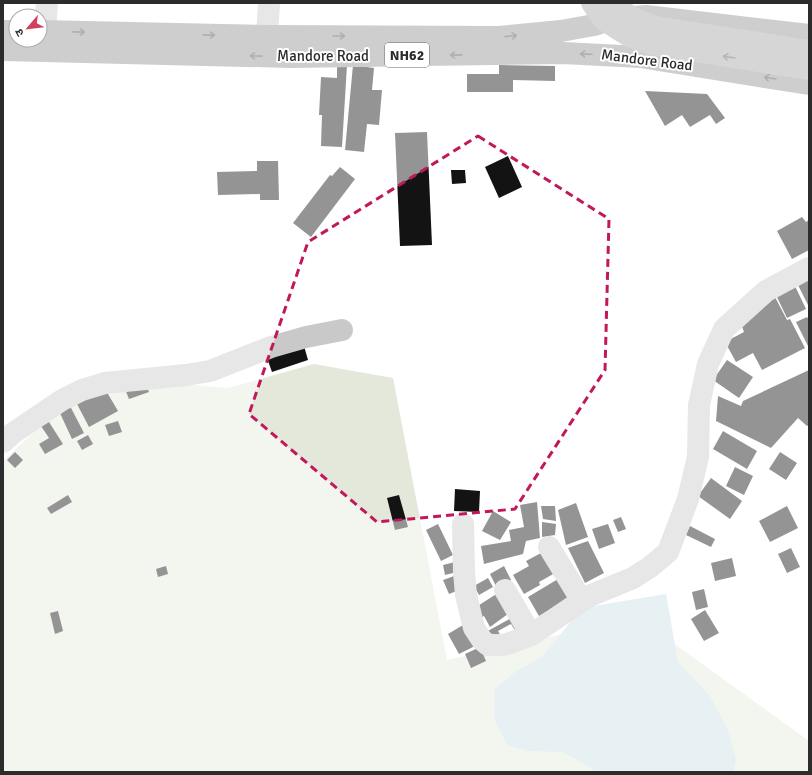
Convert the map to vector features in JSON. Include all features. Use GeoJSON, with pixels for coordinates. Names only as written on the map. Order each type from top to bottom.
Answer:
{"type":"FeatureCollection","features":[{"type":"Feature","properties":{"kind":"highway","name":"Mandore Road"},"geometry":{"type":"LineString","coordinates":[[48,31],[267,36],[499,37],[561,31],[594,25],[612,19],[646,16],[809,35]]}},
{"type":"Feature","properties":{"kind":"highway","name":"Mandore Road"},"geometry":{"type":"LineString","coordinates":[[3,50],[291,57],[564,53],[598,54],[640,57],[809,84]]}},
{"type":"Feature","properties":{"kind":"main road"},"geometry":{"type":"LineString","coordinates":[[592,3],[604,20],[628,36],[651,44],[809,69]]}},
{"type":"Feature","properties":{"kind":"main road"},"geometry":{"type":"LineString","coordinates":[[615,3],[634,19],[655,27],[809,51]]}},
{"type":"Feature","properties":{"kind":"street"},"geometry":{"type":"LineString","coordinates":[[267,36],[269,3]]}},
{"type":"Feature","properties":{"kind":"street"},"geometry":{"type":"LineString","coordinates":[[463,524],[466,595],[474,628],[482,640],[488,645],[503,645],[531,635],[589,596],[633,578],[650,567],[668,552],[688,499],[698,457],[699,405],[708,364],[724,329],[766,291],[809,268]]}},
{"type":"Feature","properties":{"kind":"street"},"geometry":{"type":"LineString","coordinates":[[3,442],[62,400],[82,390],[105,383],[186,375],[210,371],[271,347],[306,337],[342,330]]}},
{"type":"Feature","properties":{"kind":"street"},"geometry":{"type":"LineString","coordinates":[[549,547],[582,601]]}},
{"type":"Feature","properties":{"kind":"street"},"geometry":{"type":"LineString","coordinates":[[505,590],[531,635]]}},
{"type":"Feature","properties":{"kind":"highlighted area"},"geometry":{"type":"Polygon","coordinates":[[[478,136],[609,219],[605,370],[515,509],[377,522],[249,414],[308,242],[478,136]]]}},
{"type":"Feature","properties":{"kind":"shaded area"},"geometry":{"type":"Polygon","coordinates":[[[314,364],[393,378],[447,660],[637,617],[809,741],[809,772],[3,772],[3,461],[68,400],[155,382],[228,388],[314,364]]]}},
{"type":"Feature","properties":{"kind":"water"},"geometry":{"type":"Polygon","coordinates":[[[666,594],[678,662],[710,696],[728,730],[736,760],[733,772],[597,772],[563,752],[528,751],[507,745],[494,718],[495,689],[515,672],[542,657],[582,608],[666,594]]]}},
{"type":"Feature","properties":{"kind":"building"},"geometry":{"type":"Polygon","coordinates":[[[337,65],[347,65],[342,147],[321,146],[322,115],[319,115],[321,77],[337,78],[337,65]]]}},
{"type":"Feature","properties":{"kind":"building"},"geometry":{"type":"Polygon","coordinates":[[[353,65],[374,68],[372,90],[382,90],[379,125],[367,124],[364,152],[345,150],[353,65]]]}},
{"type":"Feature","properties":{"kind":"building"},"geometry":{"type":"Polygon","coordinates":[[[499,65],[555,66],[555,81],[513,80],[513,92],[467,92],[467,74],[499,74],[499,65]]]}},
{"type":"Feature","properties":{"kind":"building"},"geometry":{"type":"Polygon","coordinates":[[[645,91],[707,94],[725,118],[716,124],[710,115],[690,127],[682,115],[665,126],[645,91]]]}},
{"type":"Feature","properties":{"kind":"building"},"geometry":{"type":"Polygon","coordinates":[[[427,132],[432,245],[400,246],[395,133],[427,132]]]}},
{"type":"Feature","properties":{"kind":"building"},"geometry":{"type":"Polygon","coordinates":[[[508,156],[522,187],[499,198],[485,167],[508,156]]]}},
{"type":"Feature","properties":{"kind":"building"},"geometry":{"type":"Polygon","coordinates":[[[257,161],[278,161],[279,200],[260,200],[260,194],[218,195],[217,172],[257,171],[257,161]]]}},
{"type":"Feature","properties":{"kind":"building"},"geometry":{"type":"Polygon","coordinates":[[[340,167],[355,179],[311,237],[293,223],[330,175],[332,176],[340,167]]]}},
{"type":"Feature","properties":{"kind":"building"},"geometry":{"type":"Polygon","coordinates":[[[451,170],[465,170],[466,183],[452,184],[451,170]]]}},
{"type":"Feature","properties":{"kind":"building"},"geometry":{"type":"Polygon","coordinates":[[[802,217],[806,222],[809,220],[809,250],[792,259],[777,231],[802,217]]]}},
{"type":"Feature","properties":{"kind":"building"},"geometry":{"type":"Polygon","coordinates":[[[809,274],[809,307],[796,281],[809,274]]]}},
{"type":"Feature","properties":{"kind":"building"},"geometry":{"type":"Polygon","coordinates":[[[794,284],[806,309],[787,318],[775,293],[794,284]]]}},
{"type":"Feature","properties":{"kind":"building"},"geometry":{"type":"Polygon","coordinates":[[[775,297],[787,320],[790,319],[805,348],[762,370],[753,353],[736,362],[725,342],[744,332],[740,321],[775,297]]]}},
{"type":"Feature","properties":{"kind":"building"},"geometry":{"type":"Polygon","coordinates":[[[807,317],[809,320],[809,348],[796,322],[807,317]]]}},
{"type":"Feature","properties":{"kind":"building"},"geometry":{"type":"Polygon","coordinates":[[[304,346],[308,360],[272,372],[267,358],[304,346]]]}},
{"type":"Feature","properties":{"kind":"building"},"geometry":{"type":"Polygon","coordinates":[[[727,360],[753,377],[739,398],[713,380],[727,360]]]}},
{"type":"Feature","properties":{"kind":"building"},"geometry":{"type":"Polygon","coordinates":[[[809,370],[809,425],[807,426],[798,418],[771,448],[716,421],[718,396],[741,406],[743,401],[809,370]]]}},
{"type":"Feature","properties":{"kind":"building"},"geometry":{"type":"Polygon","coordinates":[[[145,382],[149,392],[129,399],[125,389],[145,382]]]}},
{"type":"Feature","properties":{"kind":"building"},"geometry":{"type":"Polygon","coordinates":[[[105,389],[118,411],[89,427],[77,404],[105,389]]]}},
{"type":"Feature","properties":{"kind":"building"},"geometry":{"type":"Polygon","coordinates":[[[70,406],[84,433],[72,439],[59,411],[70,406]]]}},
{"type":"Feature","properties":{"kind":"building"},"geometry":{"type":"Polygon","coordinates":[[[118,421],[122,432],[109,436],[105,425],[118,421]]]}},
{"type":"Feature","properties":{"kind":"building"},"geometry":{"type":"Polygon","coordinates":[[[49,422],[63,444],[45,454],[39,444],[49,438],[41,426],[49,422]]]}},
{"type":"Feature","properties":{"kind":"building"},"geometry":{"type":"Polygon","coordinates":[[[723,431],[757,451],[747,469],[713,449],[723,431]]]}},
{"type":"Feature","properties":{"kind":"building"},"geometry":{"type":"Polygon","coordinates":[[[88,435],[93,444],[82,450],[77,441],[88,435]]]}},
{"type":"Feature","properties":{"kind":"building"},"geometry":{"type":"Polygon","coordinates":[[[15,452],[23,460],[15,468],[7,460],[15,452]]]}},
{"type":"Feature","properties":{"kind":"building"},"geometry":{"type":"Polygon","coordinates":[[[780,452],[797,463],[786,480],[769,469],[780,452]]]}},
{"type":"Feature","properties":{"kind":"building"},"geometry":{"type":"Polygon","coordinates":[[[735,467],[753,476],[744,495],[726,486],[735,467]]]}},
{"type":"Feature","properties":{"kind":"building"},"geometry":{"type":"Polygon","coordinates":[[[711,478],[742,501],[730,519],[698,496],[711,478]]]}},
{"type":"Feature","properties":{"kind":"building"},"geometry":{"type":"Polygon","coordinates":[[[455,489],[480,491],[479,512],[454,511],[455,489]]]}},
{"type":"Feature","properties":{"kind":"building"},"geometry":{"type":"Polygon","coordinates":[[[68,495],[72,502],[51,514],[47,508],[68,495]]]}},
{"type":"Feature","properties":{"kind":"building"},"geometry":{"type":"Polygon","coordinates":[[[399,495],[408,527],[395,530],[387,498],[399,495]]]}},
{"type":"Feature","properties":{"kind":"building"},"geometry":{"type":"Polygon","coordinates":[[[537,502],[540,538],[526,541],[523,554],[484,564],[481,546],[511,541],[509,530],[524,527],[520,505],[537,502]]]}},
{"type":"Feature","properties":{"kind":"building"},"geometry":{"type":"Polygon","coordinates":[[[576,503],[588,537],[566,545],[558,510],[576,503]]]}},
{"type":"Feature","properties":{"kind":"building"},"geometry":{"type":"Polygon","coordinates":[[[541,506],[555,506],[556,521],[543,519],[541,506]]]}},
{"type":"Feature","properties":{"kind":"building"},"geometry":{"type":"Polygon","coordinates":[[[787,506],[798,528],[770,542],[759,521],[787,506]]]}},
{"type":"Feature","properties":{"kind":"building"},"geometry":{"type":"Polygon","coordinates":[[[493,511],[511,522],[500,540],[482,531],[493,511]]]}},
{"type":"Feature","properties":{"kind":"building"},"geometry":{"type":"Polygon","coordinates":[[[621,517],[626,529],[618,532],[613,520],[621,517]]]}},
{"type":"Feature","properties":{"kind":"building"},"geometry":{"type":"Polygon","coordinates":[[[542,522],[556,524],[555,535],[542,537],[542,522]]]}},
{"type":"Feature","properties":{"kind":"building"},"geometry":{"type":"Polygon","coordinates":[[[438,524],[453,555],[441,561],[426,530],[438,524]]]}},
{"type":"Feature","properties":{"kind":"building"},"geometry":{"type":"Polygon","coordinates":[[[608,524],[615,543],[599,549],[592,529],[608,524]]]}},
{"type":"Feature","properties":{"kind":"building"},"geometry":{"type":"Polygon","coordinates":[[[690,526],[715,539],[711,547],[686,535],[690,526]]]}},
{"type":"Feature","properties":{"kind":"building"},"geometry":{"type":"Polygon","coordinates":[[[588,541],[604,573],[585,583],[568,548],[588,541]]]}},
{"type":"Feature","properties":{"kind":"building"},"geometry":{"type":"Polygon","coordinates":[[[791,548],[800,567],[787,573],[778,554],[791,548]]]}},
{"type":"Feature","properties":{"kind":"building"},"geometry":{"type":"Polygon","coordinates":[[[543,552],[555,573],[539,582],[540,585],[524,594],[513,575],[529,566],[526,561],[543,552]]]}},
{"type":"Feature","properties":{"kind":"building"},"geometry":{"type":"Polygon","coordinates":[[[732,558],[736,576],[715,581],[711,563],[732,558]]]}},
{"type":"Feature","properties":{"kind":"building"},"geometry":{"type":"Polygon","coordinates":[[[455,562],[457,572],[445,575],[443,565],[455,562]]]}},
{"type":"Feature","properties":{"kind":"building"},"geometry":{"type":"Polygon","coordinates":[[[166,566],[168,574],[158,577],[156,569],[166,566]]]}},
{"type":"Feature","properties":{"kind":"building"},"geometry":{"type":"Polygon","coordinates":[[[504,566],[511,580],[497,588],[490,574],[504,566]]]}},
{"type":"Feature","properties":{"kind":"building"},"geometry":{"type":"Polygon","coordinates":[[[457,575],[462,589],[449,594],[443,580],[457,575]]]}},
{"type":"Feature","properties":{"kind":"building"},"geometry":{"type":"Polygon","coordinates":[[[488,578],[493,587],[479,595],[474,586],[488,578]]]}},
{"type":"Feature","properties":{"kind":"building"},"geometry":{"type":"Polygon","coordinates":[[[558,579],[570,598],[539,616],[528,597],[558,579]]]}},
{"type":"Feature","properties":{"kind":"building"},"geometry":{"type":"Polygon","coordinates":[[[704,589],[708,607],[696,610],[692,592],[704,589]]]}},
{"type":"Feature","properties":{"kind":"building"},"geometry":{"type":"Polygon","coordinates":[[[501,591],[512,611],[490,627],[484,616],[476,620],[473,609],[501,591]]]}},
{"type":"Feature","properties":{"kind":"building"},"geometry":{"type":"Polygon","coordinates":[[[705,610],[719,633],[704,641],[691,619],[705,610]]]}},
{"type":"Feature","properties":{"kind":"building"},"geometry":{"type":"Polygon","coordinates":[[[58,611],[63,631],[55,634],[50,613],[58,611]]]}},
{"type":"Feature","properties":{"kind":"building"},"geometry":{"type":"Polygon","coordinates":[[[515,616],[516,632],[511,624],[498,631],[501,636],[492,641],[486,632],[515,616]]]}},
{"type":"Feature","properties":{"kind":"building"},"geometry":{"type":"Polygon","coordinates":[[[463,625],[475,646],[459,654],[448,634],[463,625]]]}},
{"type":"Feature","properties":{"kind":"building"},"geometry":{"type":"Polygon","coordinates":[[[480,647],[486,661],[471,668],[465,654],[480,647]]]}}]}
